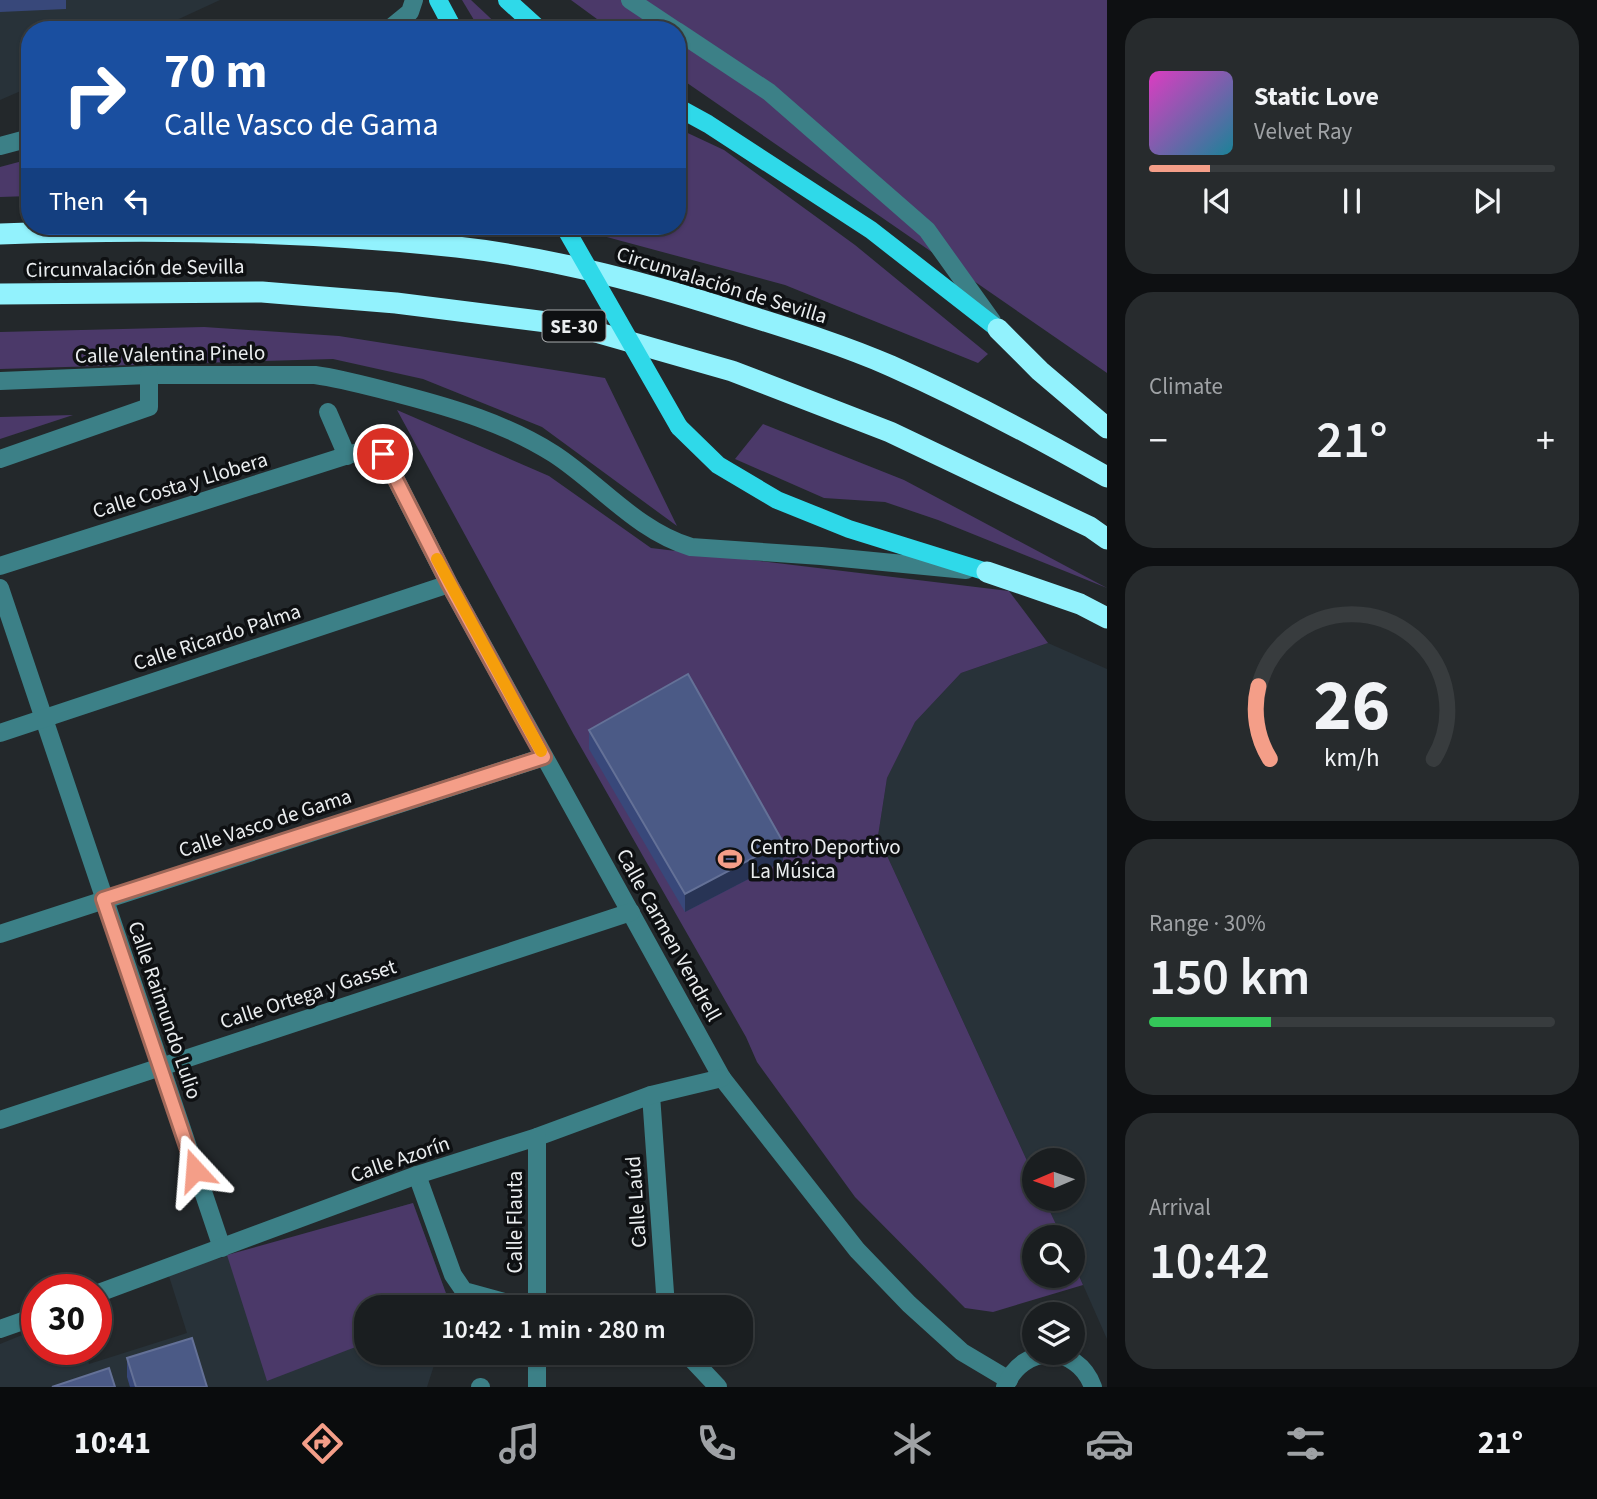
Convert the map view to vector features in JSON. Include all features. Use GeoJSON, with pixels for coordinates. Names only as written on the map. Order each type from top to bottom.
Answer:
{"type":"FeatureCollection","features":[{"type":"Feature","properties":{"kind":"highway","name":"Circunvalación de Sevilla"},"geometry":{"type":"LineString","coordinates":[[0,234],[21,233]]}},
{"type":"Feature","properties":{"kind":"highway","name":"Circunvalación de Sevilla"},"geometry":{"type":"LineString","coordinates":[[308,235],[458,247],[562,265],[667,289],[789,328],[890,365],[1024,430],[1107,477]]}},
{"type":"Feature","properties":{"kind":"highway","name":"Circunvalación de Sevilla"},"geometry":{"type":"LineString","coordinates":[[0,294],[262,292],[396,303],[571,325],[732,371],[890,432],[1090,527],[1107,539]]}},
{"type":"Feature","properties":{"kind":"highway"},"geometry":{"type":"LineString","coordinates":[[998,330],[1040,371],[1107,428]]}},
{"type":"Feature","properties":{"kind":"highway"},"geometry":{"type":"LineString","coordinates":[[987,572],[1080,604],[1107,618]]}},
{"type":"Feature","properties":{"kind":"main road"},"geometry":{"type":"LineString","coordinates":[[438,0],[449,21]]}},
{"type":"Feature","properties":{"kind":"main road"},"geometry":{"type":"LineString","coordinates":[[507,0],[530,21]]}},
{"type":"Feature","properties":{"kind":"main road"},"geometry":{"type":"LineString","coordinates":[[686,112],[871,230],[998,330]]}},
{"type":"Feature","properties":{"kind":"main road"},"geometry":{"type":"LineString","coordinates":[[569,235],[679,427],[718,465],[777,500],[849,528],[987,572]]}},
{"type":"Feature","properties":{"kind":"street"},"geometry":{"type":"LineString","coordinates":[[399,21],[410,12],[414,0]]}},
{"type":"Feature","properties":{"kind":"street"},"geometry":{"type":"LineString","coordinates":[[630,0],[662,21]]}},
{"type":"Feature","properties":{"kind":"street"},"geometry":{"type":"LineString","coordinates":[[686,37],[769,92],[927,230],[998,330]]}},
{"type":"Feature","properties":{"kind":"street"},"geometry":{"type":"LineString","coordinates":[[0,146],[21,140]]}},
{"type":"Feature","properties":{"kind":"street"},"geometry":{"type":"LineString","coordinates":[[0,459],[149,407],[149,375]]}},
{"type":"Feature","properties":{"kind":"street","name":"Calle Valentina Pinelo"},"geometry":{"type":"LineString","coordinates":[[0,381],[149,375],[315,375],[341,379],[440,405],[519,434],[555,455],[640,522],[673,541],[691,547],[987,572]]}},
{"type":"Feature","properties":{"kind":"street"},"geometry":{"type":"LineString","coordinates":[[328,412],[347,456]]}},
{"type":"Feature","properties":{"kind":"street","name":"Calle Costa y Llobera"},"geometry":{"type":"LineString","coordinates":[[0,566],[373,449]]}},
{"type":"Feature","properties":{"kind":"street","name":"Calle Carmen Vendrell"},"geometry":{"type":"LineString","coordinates":[[373,449],[383,454],[449,584],[722,1078],[857,1250],[909,1304],[961,1352],[1007,1383]]}},
{"type":"Feature","properties":{"kind":"street","name":"Calle Ricardo Palma"},"geometry":{"type":"LineString","coordinates":[[0,733],[449,584]]}},
{"type":"Feature","properties":{"kind":"street","name":"Calle Raimundo Lulio"},"geometry":{"type":"LineString","coordinates":[[0,588],[222,1248]]}},
{"type":"Feature","properties":{"kind":"street","name":"Calle Vasco de Gama"},"geometry":{"type":"LineString","coordinates":[[0,934],[544,757]]}},
{"type":"Feature","properties":{"kind":"street","name":"Calle Ortega y Gasset"},"geometry":{"type":"LineString","coordinates":[[0,1120],[631,912]]}},
{"type":"Feature","properties":{"kind":"street","name":"Calle Azorín"},"geometry":{"type":"LineString","coordinates":[[112,1288],[417,1175],[537,1137],[651,1094],[722,1078]]}},
{"type":"Feature","properties":{"kind":"street","name":"Calle Laúd"},"geometry":{"type":"LineString","coordinates":[[651,1094],[665,1295]]}},
{"type":"Feature","properties":{"kind":"street","name":"Calle Flauta"},"geometry":{"type":"LineString","coordinates":[[537,1137],[537,1295]]}},
{"type":"Feature","properties":{"kind":"street"},"geometry":{"type":"LineString","coordinates":[[417,1175],[453,1275],[464,1291],[479,1295]]}},
{"type":"Feature","properties":{"kind":"street"},"geometry":{"type":"LineString","coordinates":[[0,1329],[21,1322]]}},
{"type":"Feature","properties":{"kind":"street"},"geometry":{"type":"LineString","coordinates":[[1007,1383],[1023,1362],[1052,1354],[1067,1358],[1080,1366],[1093,1387]]}},
{"type":"Feature","properties":{"kind":"street"},"geometry":{"type":"LineString","coordinates":[[537,1365],[537,1387]]}},
{"type":"Feature","properties":{"kind":"street"},"geometry":{"type":"LineString","coordinates":[[697,1365],[718,1387]]}},
{"type":"Feature","properties":{"kind":"shaded area"},"geometry":{"type":"Polygon","coordinates":[[[0,0],[220,0],[174,21],[21,21],[21,91],[0,100],[0,0]]]}},
{"type":"Feature","properties":{"kind":"shaded area"},"geometry":{"type":"Polygon","coordinates":[[[462,0],[471,0],[493,21],[475,21],[462,0]]]}},
{"type":"Feature","properties":{"kind":"shaded area"},"geometry":{"type":"Polygon","coordinates":[[[571,0],[1107,0],[1107,373],[686,82],[686,21],[600,21],[571,0]]]}},
{"type":"Feature","properties":{"kind":"shaded area"},"geometry":{"type":"Polygon","coordinates":[[[686,132],[724,150],[855,245],[988,354],[978,363],[785,285],[603,236],[686,235],[686,132]]]}},
{"type":"Feature","properties":{"kind":"shaded area"},"geometry":{"type":"Polygon","coordinates":[[[21,161],[21,196],[0,197],[0,167],[21,161]]]}},
{"type":"Feature","properties":{"kind":"shaded area"},"geometry":{"type":"Polygon","coordinates":[[[204,327],[339,336],[605,378],[677,526],[542,427],[423,379],[333,359],[0,369],[0,332],[204,327]]]}},
{"type":"Feature","properties":{"kind":"shaded area"},"geometry":{"type":"Polygon","coordinates":[[[397,410],[549,476],[651,548],[1009,591],[1048,643],[961,673],[915,722],[887,778],[878,836],[1022,1150],[1022,1211],[1050,1211],[1056,1225],[1022,1225],[1022,1288],[1073,1288],[993,1312],[965,1308],[855,1197],[757,1062],[746,1037],[574,735],[397,410]]]}},
{"type":"Feature","properties":{"kind":"shaded area"},"geometry":{"type":"Polygon","coordinates":[[[73,415],[0,439],[0,417],[73,415]]]}},
{"type":"Feature","properties":{"kind":"shaded area"},"geometry":{"type":"Polygon","coordinates":[[[763,424],[904,480],[1107,588],[938,520],[885,502],[824,498],[735,459],[763,424]]]}},
{"type":"Feature","properties":{"kind":"shaded area"},"geometry":{"type":"Polygon","coordinates":[[[1048,643],[1107,669],[1107,1339],[1084,1288],[1085,1225],[1056,1225],[1050,1211],[1085,1211],[1085,1148],[1022,1150],[878,836],[887,778],[915,722],[961,673],[1048,643]]]}},
{"type":"Feature","properties":{"kind":"shaded area"},"geometry":{"type":"Polygon","coordinates":[[[413,1203],[447,1295],[354,1295],[354,1365],[434,1365],[427,1387],[0,1387],[0,1344],[21,1335],[21,1365],[112,1365],[112,1357],[187,1333],[168,1273],[413,1203]]]}},
{"type":"Feature","properties":{"kind":"shaded area"},"geometry":{"type":"Polygon","coordinates":[[[413,1203],[447,1295],[354,1295],[354,1348],[267,1381],[227,1255],[413,1203]]]}},
{"type":"Feature","properties":{"kind":"building"},"geometry":{"type":"Polygon","coordinates":[[[688,674],[783,842],[685,894],[589,730],[688,674]]]}},
{"type":"Feature","properties":{"kind":"building"},"geometry":{"type":"Polygon","coordinates":[[[192,1338],[207,1387],[136,1387],[127,1358],[192,1338]]]}},
{"type":"Feature","properties":{"kind":"building"},"geometry":{"type":"Polygon","coordinates":[[[109,1368],[115,1387],[52,1387],[109,1368]]]}},
{"type":"Feature","properties":{"kind":"slow traffic"},"geometry":{"type":"LineString","coordinates":[[437,559],[541,751]]}},
{"type":"Feature","properties":{"kind":"place","name":"Centro Deportivo La Música"},"geometry":{"type":"Point","coordinates":[730,859]}},
{"type":"Feature","properties":{"kind":"route"},"geometry":{"type":"LineString","coordinates":[[195,1170],[103,899],[544,757],[449,584],[383,454]]}}]}
